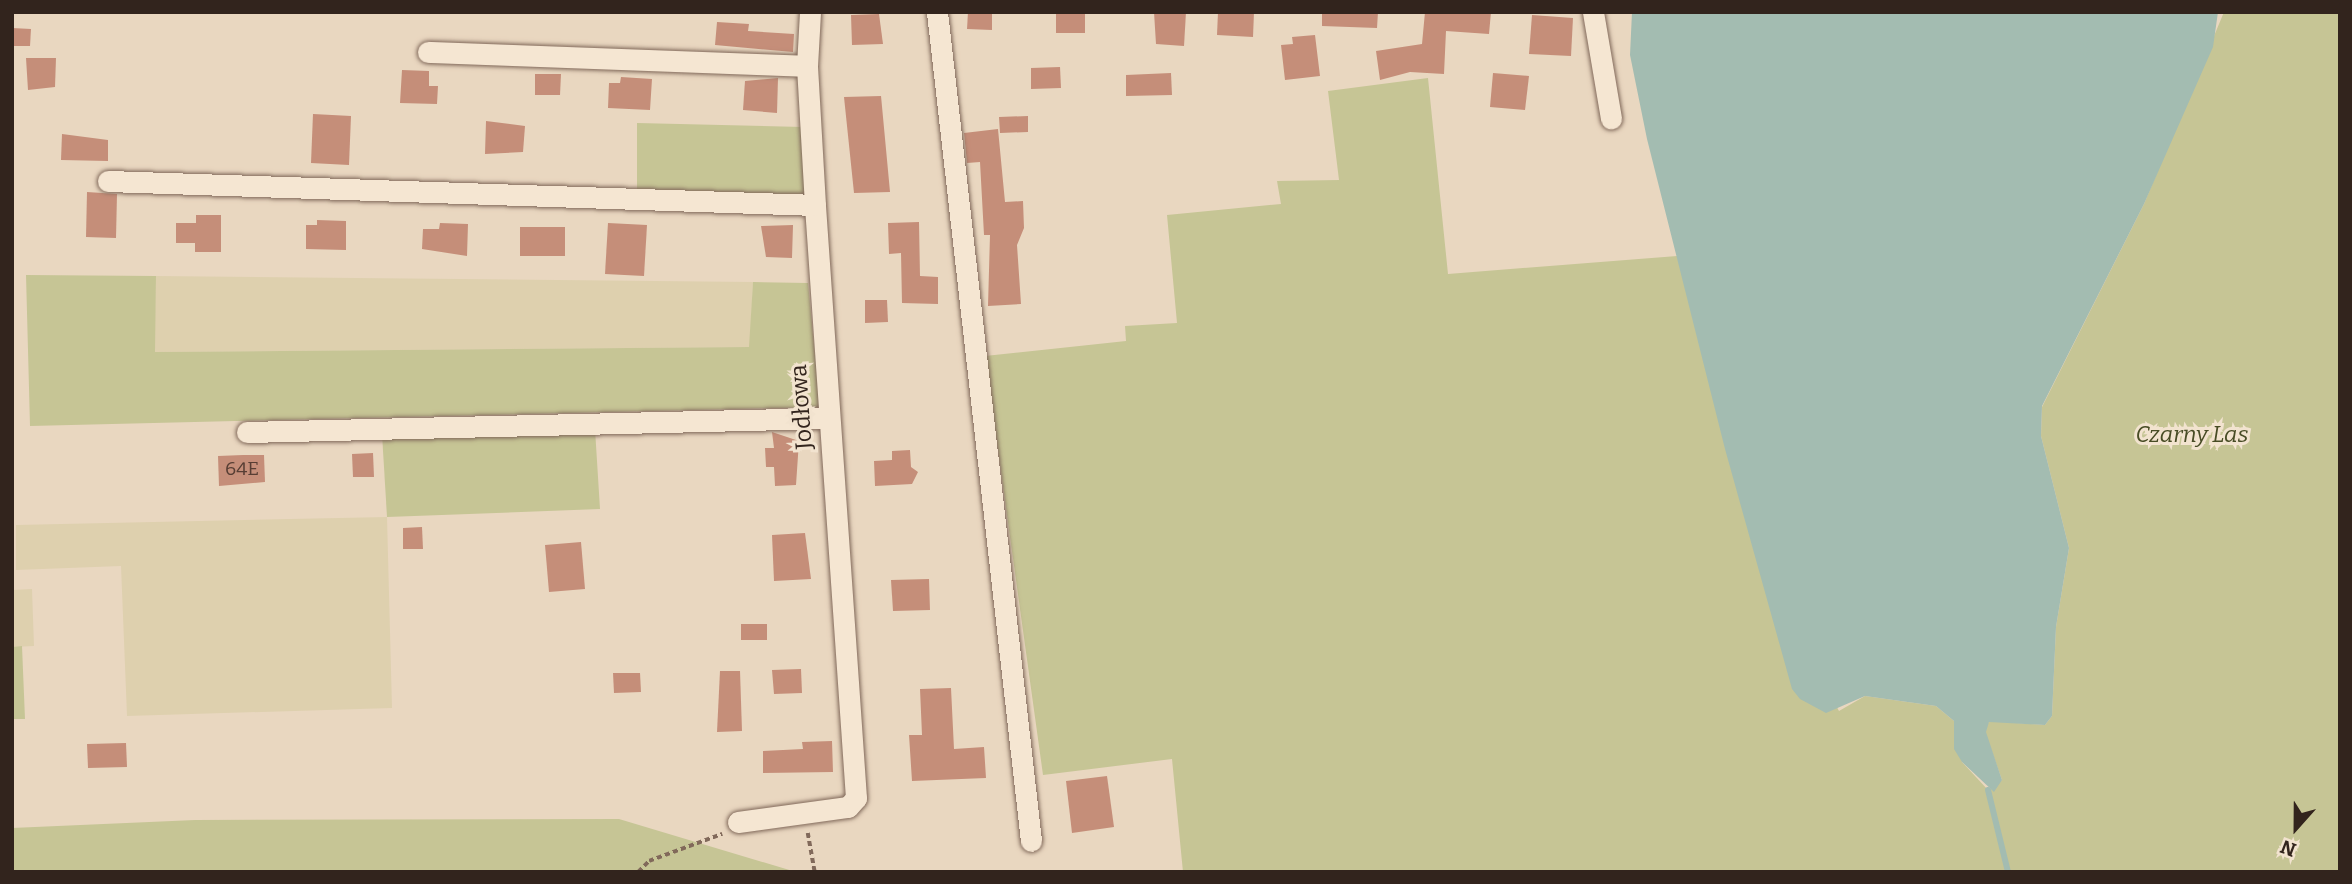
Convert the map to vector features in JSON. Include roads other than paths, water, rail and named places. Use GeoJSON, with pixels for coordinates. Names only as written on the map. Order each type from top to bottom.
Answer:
{"type":"FeatureCollection","features":[{"type":"Feature","properties":{"kind":"street","name":"Jodłowa"},"geometry":{"type":"LineString","coordinates":[[738,822],[804,816],[848,807],[856,798],[815,205],[807,66],[810,12]]}},
{"type":"Feature","properties":{"kind":"street"},"geometry":{"type":"LineString","coordinates":[[937,12],[1031,841]]}},
{"type":"Feature","properties":{"kind":"street"},"geometry":{"type":"LineString","coordinates":[[1593,12],[1611,118]]}},
{"type":"Feature","properties":{"kind":"street"},"geometry":{"type":"LineString","coordinates":[[428,52],[807,66]]}},
{"type":"Feature","properties":{"kind":"street"},"geometry":{"type":"LineString","coordinates":[[108,181],[815,205]]}},
{"type":"Feature","properties":{"kind":"street"},"geometry":{"type":"LineString","coordinates":[[247,432],[828,418]]}},
{"type":"Feature","properties":{"kind":"waterway"},"geometry":{"type":"LineString","coordinates":[[1988,790],[2008,872]]}},
{"type":"Feature","properties":{"kind":"park label","name":"Czarny Las"},"geometry":{"type":"Point","coordinates":[2192,434]}}]}
